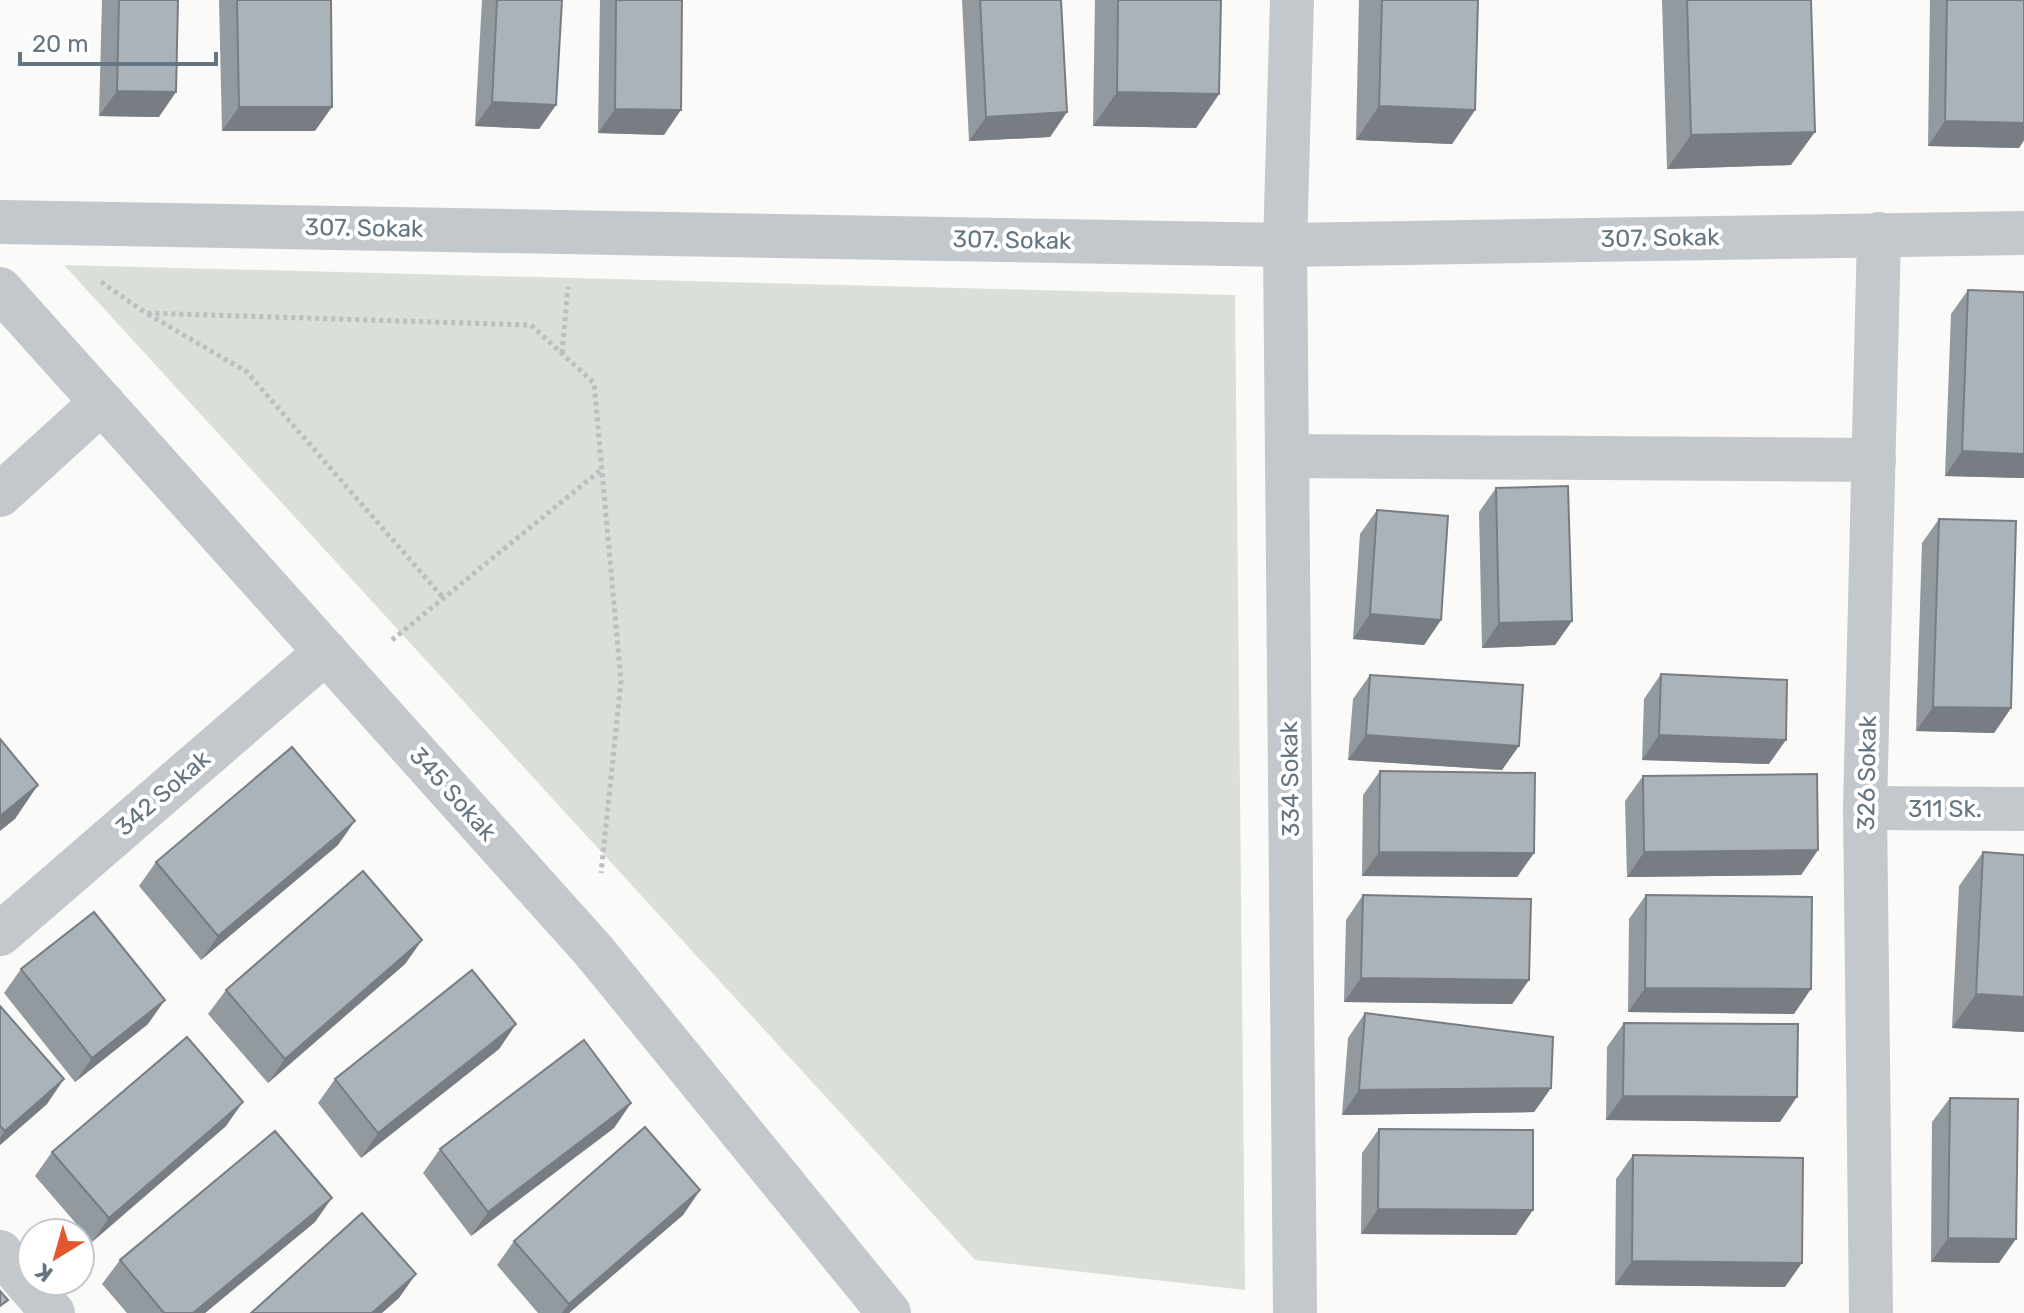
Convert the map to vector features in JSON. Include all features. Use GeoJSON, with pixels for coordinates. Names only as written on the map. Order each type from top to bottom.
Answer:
{"type":"FeatureCollection","features":[{"type":"Feature","properties":{"kind":"street","name":"334 Sokak"},"geometry":{"type":"LineString","coordinates":[[1292,0],[1285,245],[1295,1313]]}},
{"type":"Feature","properties":{"kind":"street","name":"307. Sokak"},"geometry":{"type":"LineString","coordinates":[[0,222],[1285,245],[2024,233]]}},
{"type":"Feature","properties":{"kind":"street","name":"326 Sokak"},"geometry":{"type":"LineString","coordinates":[[1871,1313],[1865,808],[1879,234]]}},
{"type":"Feature","properties":{"kind":"street","name":"345 Sokak"},"geometry":{"type":"LineString","coordinates":[[0,289],[593,950],[889,1313]]}},
{"type":"Feature","properties":{"kind":"street"},"geometry":{"type":"LineString","coordinates":[[0,495],[102,402]]}},
{"type":"Feature","properties":{"kind":"street"},"geometry":{"type":"LineString","coordinates":[[1287,456],[1874,460]]}},
{"type":"Feature","properties":{"kind":"street","name":"342 Sokak"},"geometry":{"type":"LineString","coordinates":[[0,934],[337,664]]}},
{"type":"Feature","properties":{"kind":"street","name":"311 Sk."},"geometry":{"type":"LineString","coordinates":[[1865,808],[2024,809]]}},
{"type":"Feature","properties":{"kind":"street"},"geometry":{"type":"LineString","coordinates":[[0,1252],[53,1313]]}},
{"type":"Feature","properties":{"kind":"path"},"geometry":{"type":"LineString","coordinates":[[94,277],[146,313],[247,372],[444,599]]}},
{"type":"Feature","properties":{"kind":"path"},"geometry":{"type":"LineString","coordinates":[[146,313],[531,325],[594,383],[621,681],[593,950]]}},
{"type":"Feature","properties":{"kind":"path"},"geometry":{"type":"LineString","coordinates":[[337,664],[444,599],[602,469]]}},
{"type":"Feature","properties":{"kind":"shaded area"},"geometry":{"type":"Polygon","coordinates":[[[64,265],[1235,295],[1245,1290],[975,1260],[64,265]]]}},
{"type":"Feature","properties":{"kind":"building"},"geometry":{"type":"Polygon","coordinates":[[[119,0],[178,0],[176,92],[117,91],[119,0]]]}},
{"type":"Feature","properties":{"kind":"building"},"geometry":{"type":"Polygon","coordinates":[[[237,0],[331,0],[332,107],[239,107],[237,0]]]}},
{"type":"Feature","properties":{"kind":"building"},"geometry":{"type":"Polygon","coordinates":[[[497,0],[562,0],[556,105],[492,102],[497,0]]]}},
{"type":"Feature","properties":{"kind":"building"},"geometry":{"type":"Polygon","coordinates":[[[616,0],[682,0],[681,110],[615,109],[616,0]]]}},
{"type":"Feature","properties":{"kind":"building"},"geometry":{"type":"Polygon","coordinates":[[[980,0],[1061,0],[1067,112],[986,117],[980,0]]]}},
{"type":"Feature","properties":{"kind":"building"},"geometry":{"type":"Polygon","coordinates":[[[1118,0],[1221,0],[1219,94],[1117,92],[1118,0]]]}},
{"type":"Feature","properties":{"kind":"building"},"geometry":{"type":"Polygon","coordinates":[[[1382,0],[1478,0],[1475,110],[1379,106],[1382,0]]]}},
{"type":"Feature","properties":{"kind":"building"},"geometry":{"type":"Polygon","coordinates":[[[1687,0],[1811,0],[1815,132],[1691,135],[1687,0]]]}},
{"type":"Feature","properties":{"kind":"building"},"geometry":{"type":"Polygon","coordinates":[[[1947,0],[2024,0],[2024,123],[1945,121],[1947,0]]]}},
{"type":"Feature","properties":{"kind":"building"},"geometry":{"type":"Polygon","coordinates":[[[1968,290],[2024,292],[2024,454],[1962,451],[1968,290]]]}},
{"type":"Feature","properties":{"kind":"building"},"geometry":{"type":"Polygon","coordinates":[[[1568,486],[1572,621],[1499,623],[1496,488],[1568,486]]]}},
{"type":"Feature","properties":{"kind":"building"},"geometry":{"type":"Polygon","coordinates":[[[1377,510],[1448,516],[1441,620],[1370,614],[1377,510]]]}},
{"type":"Feature","properties":{"kind":"building"},"geometry":{"type":"Polygon","coordinates":[[[1939,519],[2016,521],[2011,708],[1933,707],[1939,519]]]}},
{"type":"Feature","properties":{"kind":"building"},"geometry":{"type":"Polygon","coordinates":[[[1661,674],[1787,680],[1786,740],[1659,735],[1661,674]]]}},
{"type":"Feature","properties":{"kind":"building"},"geometry":{"type":"Polygon","coordinates":[[[1370,675],[1523,685],[1519,746],[1366,735],[1370,675]]]}},
{"type":"Feature","properties":{"kind":"building"},"geometry":{"type":"Polygon","coordinates":[[[0,739],[38,785],[0,816],[0,739]]]}},
{"type":"Feature","properties":{"kind":"building"},"geometry":{"type":"Polygon","coordinates":[[[292,747],[355,821],[218,936],[156,862],[292,747]]]}},
{"type":"Feature","properties":{"kind":"building"},"geometry":{"type":"Polygon","coordinates":[[[1380,771],[1535,773],[1534,853],[1379,852],[1380,771]]]}},
{"type":"Feature","properties":{"kind":"building"},"geometry":{"type":"Polygon","coordinates":[[[1817,774],[1818,850],[1644,852],[1643,776],[1817,774]]]}},
{"type":"Feature","properties":{"kind":"building"},"geometry":{"type":"Polygon","coordinates":[[[1983,852],[2024,855],[2024,997],[1976,994],[1983,852]]]}},
{"type":"Feature","properties":{"kind":"building"},"geometry":{"type":"Polygon","coordinates":[[[363,871],[422,940],[285,1059],[226,990],[363,871]]]}},
{"type":"Feature","properties":{"kind":"building"},"geometry":{"type":"Polygon","coordinates":[[[1363,895],[1531,899],[1529,980],[1361,978],[1363,895]]]}},
{"type":"Feature","properties":{"kind":"building"},"geometry":{"type":"Polygon","coordinates":[[[1646,895],[1812,897],[1811,989],[1645,988],[1646,895]]]}},
{"type":"Feature","properties":{"kind":"building"},"geometry":{"type":"Polygon","coordinates":[[[94,912],[165,1000],[92,1058],[21,969],[94,912]]]}},
{"type":"Feature","properties":{"kind":"building"},"geometry":{"type":"Polygon","coordinates":[[[472,970],[516,1024],[378,1133],[335,1079],[472,970]]]}},
{"type":"Feature","properties":{"kind":"building"},"geometry":{"type":"Polygon","coordinates":[[[0,1006],[64,1079],[5,1131],[0,1126],[0,1006]]]}},
{"type":"Feature","properties":{"kind":"building"},"geometry":{"type":"Polygon","coordinates":[[[1365,1013],[1553,1037],[1551,1088],[1359,1090],[1365,1013]]]}},
{"type":"Feature","properties":{"kind":"building"},"geometry":{"type":"Polygon","coordinates":[[[1624,1023],[1798,1024],[1797,1097],[1623,1096],[1624,1023]]]}},
{"type":"Feature","properties":{"kind":"building"},"geometry":{"type":"Polygon","coordinates":[[[187,1037],[243,1102],[109,1218],[52,1152],[187,1037]]]}},
{"type":"Feature","properties":{"kind":"building"},"geometry":{"type":"Polygon","coordinates":[[[584,1040],[631,1103],[488,1212],[440,1149],[584,1040]]]}},
{"type":"Feature","properties":{"kind":"building"},"geometry":{"type":"Polygon","coordinates":[[[1950,1098],[2018,1099],[2016,1239],[1948,1238],[1950,1098]]]}},
{"type":"Feature","properties":{"kind":"building"},"geometry":{"type":"Polygon","coordinates":[[[645,1127],[700,1190],[569,1304],[514,1241],[645,1127]]]}},
{"type":"Feature","properties":{"kind":"building"},"geometry":{"type":"Polygon","coordinates":[[[1379,1129],[1533,1130],[1533,1210],[1378,1209],[1379,1129]]]}},
{"type":"Feature","properties":{"kind":"building"},"geometry":{"type":"Polygon","coordinates":[[[275,1131],[332,1198],[193,1313],[164,1313],[120,1260],[275,1131]]]}},
{"type":"Feature","properties":{"kind":"building"},"geometry":{"type":"Polygon","coordinates":[[[1633,1155],[1803,1158],[1802,1263],[1632,1261],[1633,1155]]]}},
{"type":"Feature","properties":{"kind":"building"},"geometry":{"type":"Polygon","coordinates":[[[362,1213],[416,1274],[372,1313],[251,1313],[362,1213]]]}},
{"type":"Feature","properties":{"kind":"building"},"geometry":{"type":"Polygon","coordinates":[[[0,1291],[8,1300],[0,1306],[0,1291]]]}}]}
